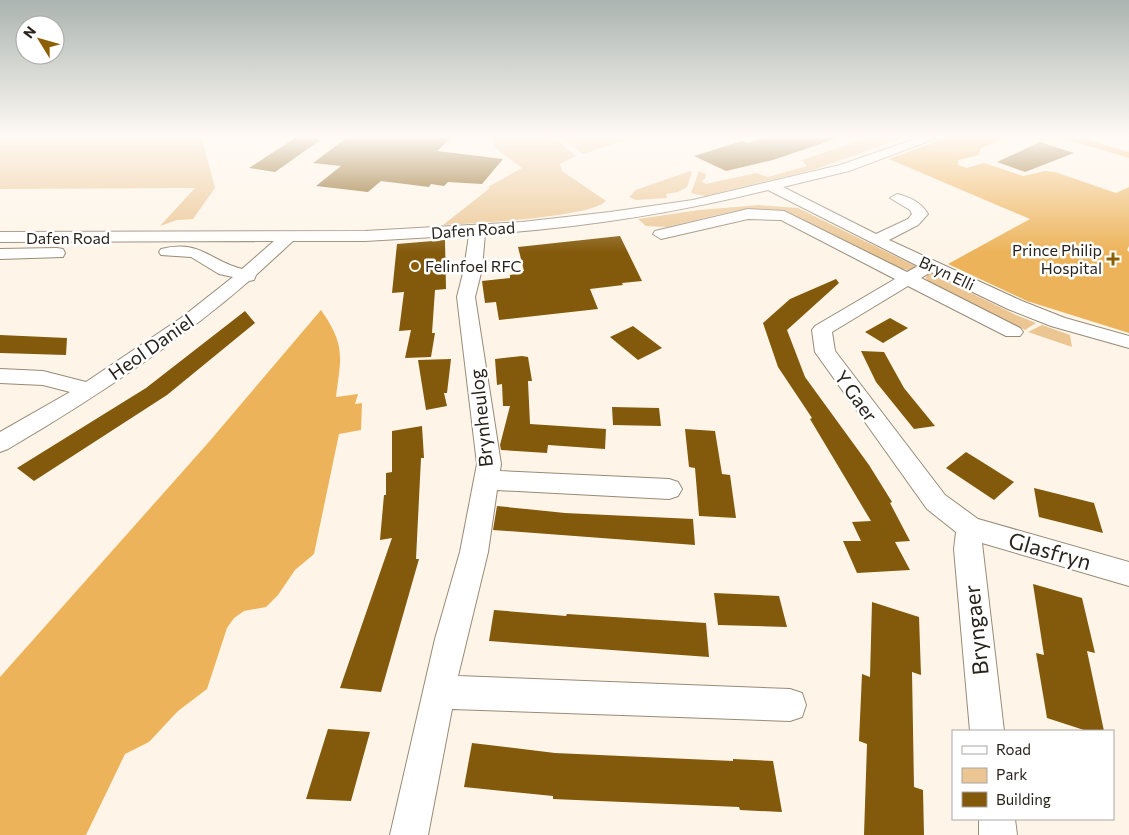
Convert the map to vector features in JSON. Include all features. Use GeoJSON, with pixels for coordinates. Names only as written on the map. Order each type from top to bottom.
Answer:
{"type":"FeatureCollection","features":[{"type":"Feature","properties":{"kind":"street","name":"Dafen Road"},"geometry":{"type":"LineString","coordinates":[[0,238],[365,236],[478,230],[610,217],[693,204],[816,175]]}},
{"type":"Feature","properties":{"kind":"street","name":"Bryn Elli"},"geometry":{"type":"LineString","coordinates":[[771,186],[876,240],[1023,309],[1058,322],[1129,342]]}},
{"type":"Feature","properties":{"kind":"street"},"geometry":{"type":"LineString","coordinates":[[876,240],[913,222],[920,214],[916,207],[896,198]]}},
{"type":"Feature","properties":{"kind":"street"},"geometry":{"type":"LineString","coordinates":[[661,234],[748,214],[784,216],[1013,332]]}},
{"type":"Feature","properties":{"kind":"street","name":"Brynheulog"},"geometry":{"type":"LineString","coordinates":[[409,835],[450,639],[474,552],[489,464],[466,297],[473,269],[478,230]]}},
{"type":"Feature","properties":{"kind":"street","name":"Heol Daniel"},"geometry":{"type":"LineString","coordinates":[[0,443],[88,390],[165,340],[248,276],[290,235]]}},
{"type":"Feature","properties":{"kind":"street"},"geometry":{"type":"LineString","coordinates":[[0,254],[194,252],[225,270],[248,276]]}},
{"type":"Feature","properties":{"kind":"street","name":"Y Gaer"},"geometry":{"type":"LineString","coordinates":[[932,265],[847,313],[822,330],[825,352],[936,502],[970,528]]}},
{"type":"Feature","properties":{"kind":"street"},"geometry":{"type":"LineString","coordinates":[[0,376],[43,378],[88,390]]}},
{"type":"Feature","properties":{"kind":"street"},"geometry":{"type":"LineString","coordinates":[[487,480],[669,489]]}},
{"type":"Feature","properties":{"kind":"street","name":"Glasfryn"},"geometry":{"type":"LineString","coordinates":[[970,528],[1129,574]]}},
{"type":"Feature","properties":{"kind":"street","name":"Bryngaer"},"geometry":{"type":"LineString","coordinates":[[970,528],[968,549],[987,730]]}},
{"type":"Feature","properties":{"kind":"street"},"geometry":{"type":"LineString","coordinates":[[439,692],[790,705]]}},
{"type":"Feature","properties":{"kind":"street"},"geometry":{"type":"LineString","coordinates":[[997,820],[998,835]]}},
{"type":"Feature","properties":{"kind":"green space"},"geometry":{"type":"Polygon","coordinates":[[[0,175],[211,175],[215,188],[193,219],[177,220],[160,226],[195,188],[0,189],[0,175]]]}},
{"type":"Feature","properties":{"kind":"green space"},"geometry":{"type":"Polygon","coordinates":[[[510,175],[568,175],[606,201],[595,207],[578,212],[555,216],[443,225],[490,188],[488,187],[510,175]]]}},
{"type":"Feature","properties":{"kind":"green space"},"geometry":{"type":"Polygon","coordinates":[[[679,175],[691,175],[687,187],[678,192],[666,194],[667,198],[636,200],[629,197],[636,190],[679,175]]]}},
{"type":"Feature","properties":{"kind":"green space"},"geometry":{"type":"Polygon","coordinates":[[[698,175],[706,175],[705,179],[701,181],[706,184],[747,175],[768,177],[792,175],[705,196],[691,193],[698,175]]]}},
{"type":"Feature","properties":{"kind":"green space"},"geometry":{"type":"Polygon","coordinates":[[[759,205],[798,208],[917,267],[908,270],[898,268],[790,215],[758,210],[734,211],[667,227],[646,226],[638,219],[699,210],[759,205]]]}},
{"type":"Feature","properties":{"kind":"green space"},"geometry":{"type":"Polygon","coordinates":[[[930,273],[1036,323],[1025,330],[929,282],[925,277],[930,273]]]}},
{"type":"Feature","properties":{"kind":"green space"},"geometry":{"type":"Polygon","coordinates":[[[1042,325],[1070,335],[1072,347],[1028,332],[1042,325]]]}},
{"type":"Feature","properties":{"kind":"shaded area"},"geometry":{"type":"Polygon","coordinates":[[[927,175],[1064,175],[1116,193],[1129,187],[1129,246],[1127,250],[1129,252],[1129,333],[1027,301],[948,264],[1030,219],[927,175]]]}},
{"type":"Feature","properties":{"kind":"shaded area"},"geometry":{"type":"Polygon","coordinates":[[[321,310],[335,333],[340,352],[336,397],[358,394],[355,404],[362,403],[361,430],[339,434],[314,554],[295,570],[278,595],[266,607],[244,611],[234,618],[227,628],[207,689],[178,711],[149,742],[125,754],[86,835],[0,835],[0,677],[208,443],[321,310]]]}},
{"type":"Feature","properties":{"kind":"building"},"geometry":{"type":"Polygon","coordinates":[[[330,175],[490,175],[482,184],[448,182],[444,186],[431,184],[429,187],[381,181],[368,192],[316,186],[330,175]]]}},
{"type":"Feature","properties":{"kind":"building"},"geometry":{"type":"Polygon","coordinates":[[[620,236],[642,281],[590,289],[598,309],[499,320],[496,302],[485,303],[482,281],[510,278],[510,275],[517,274],[516,272],[524,271],[518,247],[620,236]]]}},
{"type":"Feature","properties":{"kind":"building"},"geometry":{"type":"Polygon","coordinates":[[[445,240],[446,289],[435,290],[432,333],[435,333],[431,357],[405,358],[411,330],[399,331],[404,292],[392,293],[397,244],[445,240]]]}},
{"type":"Feature","properties":{"kind":"building"},"geometry":{"type":"Polygon","coordinates":[[[836,279],[839,283],[787,330],[805,377],[869,465],[892,502],[890,503],[910,541],[895,542],[910,570],[857,573],[843,541],[861,541],[852,522],[871,521],[810,419],[812,418],[778,367],[763,323],[790,299],[836,279]]]}},
{"type":"Feature","properties":{"kind":"building"},"geometry":{"type":"Polygon","coordinates":[[[245,311],[255,323],[167,395],[34,481],[17,468],[146,388],[245,311]]]}},
{"type":"Feature","properties":{"kind":"building"},"geometry":{"type":"Polygon","coordinates":[[[890,318],[908,328],[883,343],[865,332],[890,318]]]}},
{"type":"Feature","properties":{"kind":"building"},"geometry":{"type":"Polygon","coordinates":[[[633,326],[662,348],[638,360],[610,337],[633,326]]]}},
{"type":"Feature","properties":{"kind":"building"},"geometry":{"type":"Polygon","coordinates":[[[0,335],[67,338],[66,355],[0,353],[0,335]]]}},
{"type":"Feature","properties":{"kind":"building"},"geometry":{"type":"Polygon","coordinates":[[[861,351],[884,352],[904,388],[935,426],[914,429],[876,382],[861,351]]]}},
{"type":"Feature","properties":{"kind":"building"},"geometry":{"type":"Polygon","coordinates":[[[528,357],[532,381],[528,381],[530,424],[606,429],[605,449],[548,445],[547,453],[501,450],[500,445],[510,406],[503,406],[502,384],[497,385],[495,359],[528,357]]]}},
{"type":"Feature","properties":{"kind":"building"},"geometry":{"type":"Polygon","coordinates":[[[451,359],[447,393],[444,393],[447,406],[426,410],[418,360],[451,359]]]}},
{"type":"Feature","properties":{"kind":"building"},"geometry":{"type":"Polygon","coordinates":[[[612,407],[659,408],[661,426],[613,425],[612,407]]]}},
{"type":"Feature","properties":{"kind":"building"},"geometry":{"type":"Polygon","coordinates":[[[422,426],[424,458],[421,458],[416,559],[419,559],[381,692],[340,688],[392,538],[380,540],[384,495],[386,495],[386,473],[392,472],[392,431],[422,426]]]}},
{"type":"Feature","properties":{"kind":"building"},"geometry":{"type":"Polygon","coordinates":[[[685,429],[715,431],[722,474],[730,475],[736,518],[699,516],[695,468],[689,467],[685,429]]]}},
{"type":"Feature","properties":{"kind":"building"},"geometry":{"type":"Polygon","coordinates":[[[966,452],[1014,482],[994,500],[946,468],[966,452]]]}},
{"type":"Feature","properties":{"kind":"building"},"geometry":{"type":"Polygon","coordinates":[[[1034,488],[1094,503],[1103,533],[1039,517],[1034,488]]]}},
{"type":"Feature","properties":{"kind":"building"},"geometry":{"type":"Polygon","coordinates":[[[497,506],[565,513],[693,519],[695,545],[493,530],[497,506]]]}},
{"type":"Feature","properties":{"kind":"building"},"geometry":{"type":"Polygon","coordinates":[[[1033,584],[1082,598],[1095,653],[1087,651],[1104,730],[1084,730],[1047,718],[1036,653],[1044,655],[1033,584]]]}},
{"type":"Feature","properties":{"kind":"building"},"geometry":{"type":"Polygon","coordinates":[[[714,593],[779,596],[787,627],[718,625],[714,593]]]}},
{"type":"Feature","properties":{"kind":"building"},"geometry":{"type":"Polygon","coordinates":[[[872,602],[919,617],[921,675],[912,672],[914,787],[923,790],[924,835],[864,835],[867,744],[859,741],[862,674],[870,677],[872,602]]]}},
{"type":"Feature","properties":{"kind":"building"},"geometry":{"type":"Polygon","coordinates":[[[494,610],[566,616],[567,614],[706,623],[709,657],[489,641],[494,610]]]}},
{"type":"Feature","properties":{"kind":"building"},"geometry":{"type":"Polygon","coordinates":[[[328,729],[370,732],[351,801],[306,799],[328,729]]]}},
{"type":"Feature","properties":{"kind":"building"},"geometry":{"type":"Polygon","coordinates":[[[472,743],[555,753],[773,761],[782,812],[740,810],[739,807],[553,799],[553,796],[464,787],[472,743]]]}},
{"type":"Feature","properties":{"kind":"place","name":"Prince Philip Hospital"},"geometry":{"type":"Point","coordinates":[1113,259]}},
{"type":"Feature","properties":{"kind":"place","name":"Felinfoel RFC"},"geometry":{"type":"Point","coordinates":[415,266]}}]}
